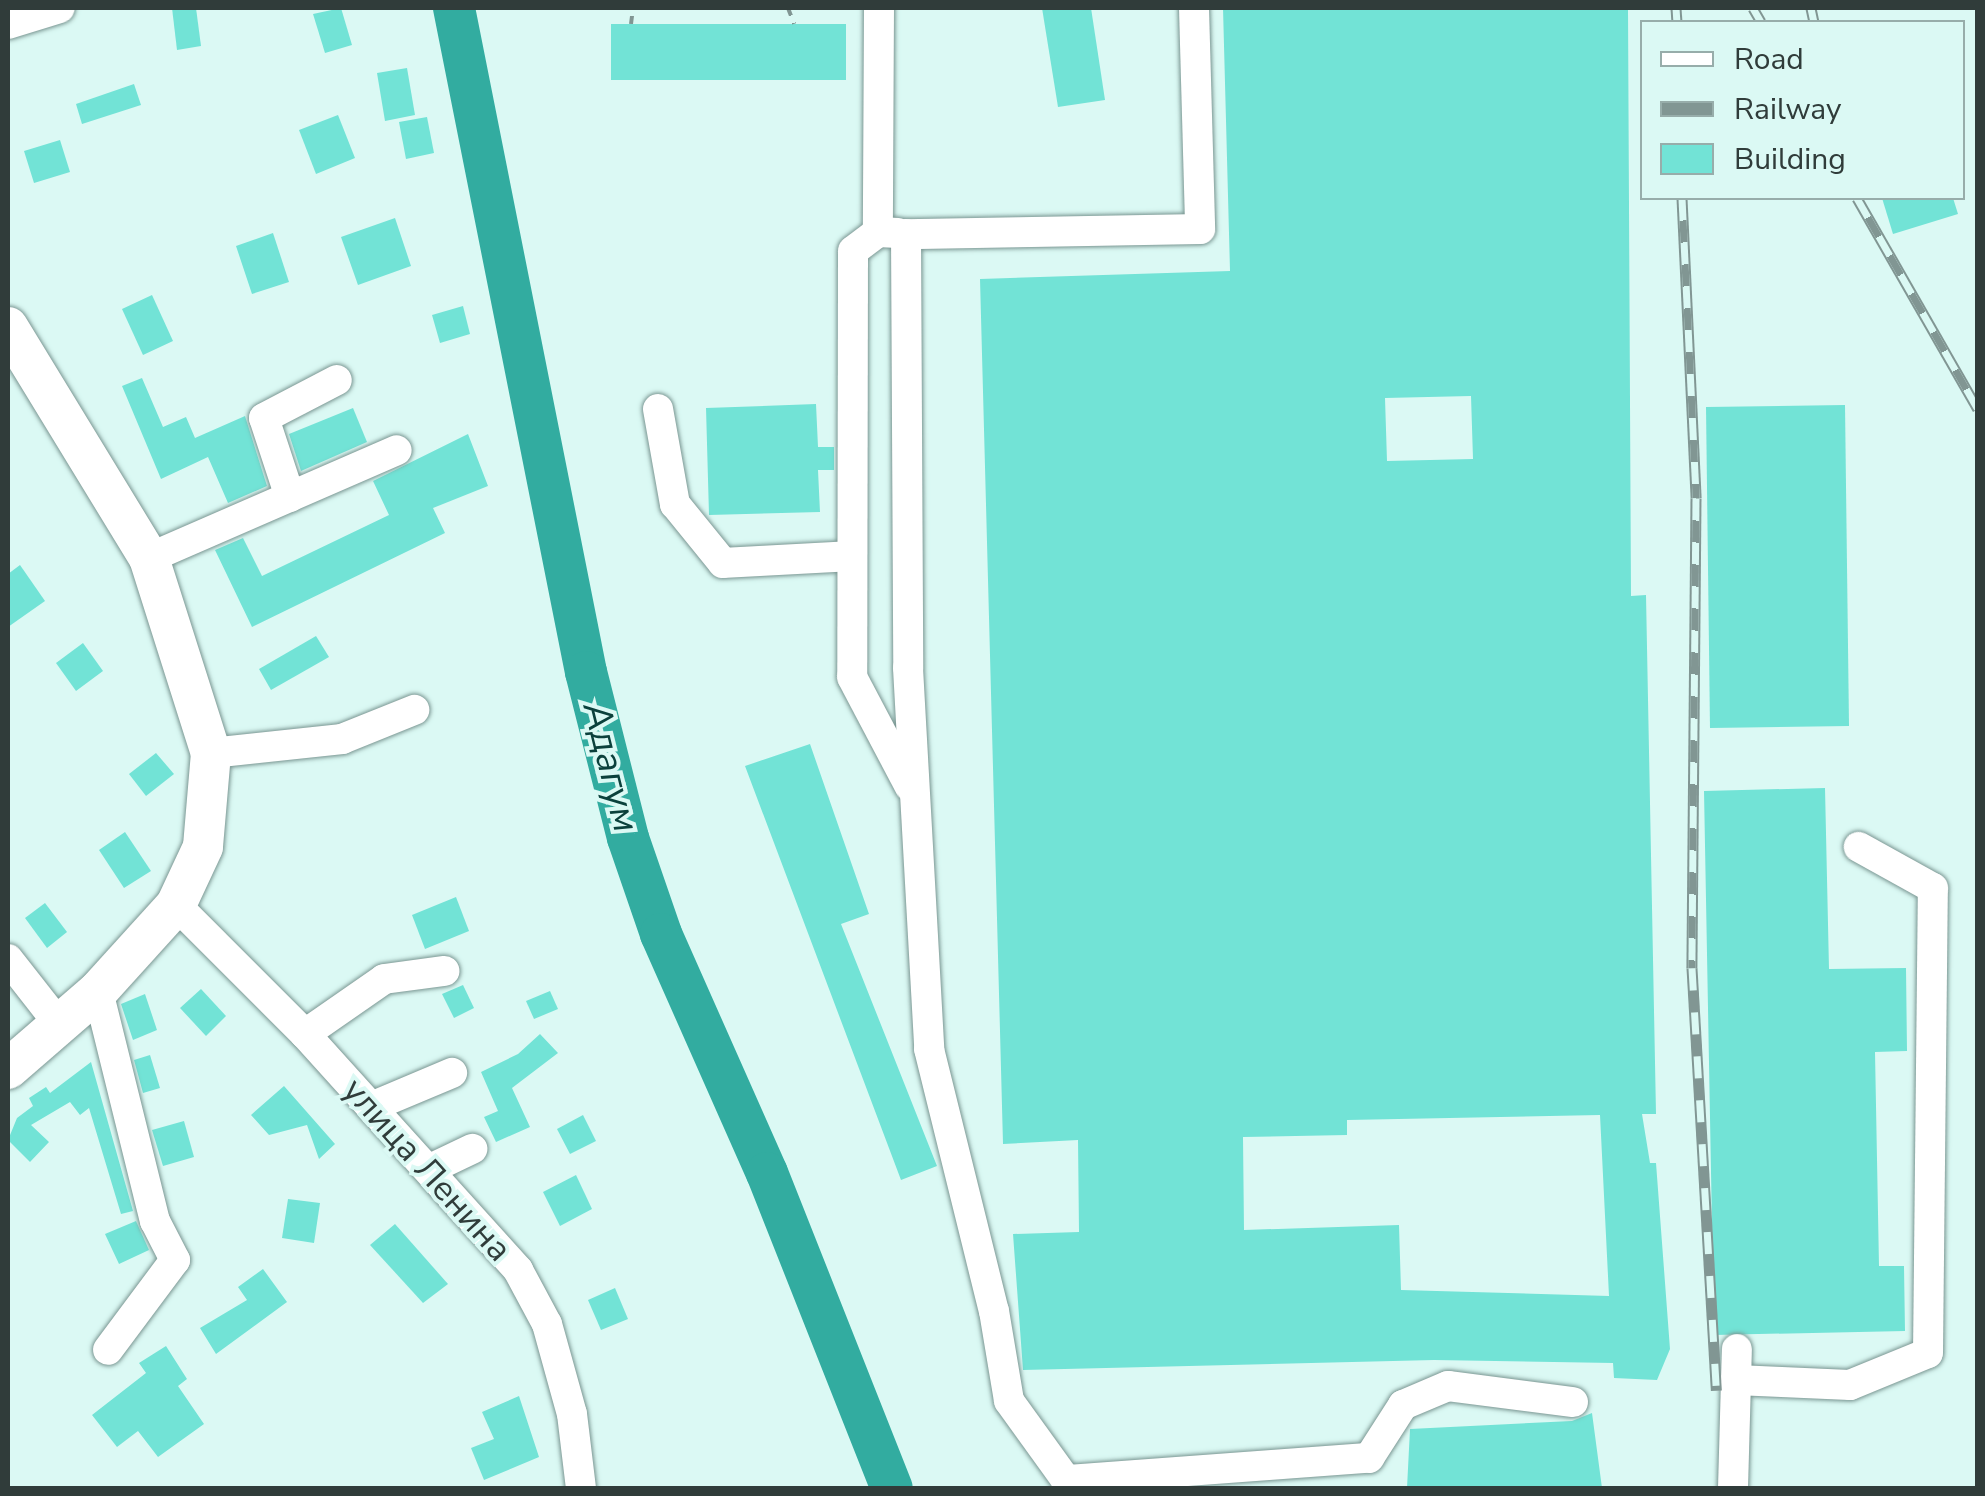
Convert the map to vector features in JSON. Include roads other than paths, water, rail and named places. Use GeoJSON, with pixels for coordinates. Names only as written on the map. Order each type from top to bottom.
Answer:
{"type":"FeatureCollection","features":[{"type":"Feature","properties":{"kind":"main road"},"geometry":{"type":"LineString","coordinates":[[8,326],[150,558],[211,753],[203,847],[176,905],[98,991],[8,1069]]}},
{"type":"Feature","properties":{"kind":"street"},"geometry":{"type":"LineString","coordinates":[[8,24],[60,8]]}},
{"type":"Feature","properties":{"kind":"street"},"geometry":{"type":"LineString","coordinates":[[878,8],[929,1049],[994,1310],[1009,1401],[1066,1480],[1113,1482],[1369,1458],[1403,1404],[1448,1386],[1573,1402]]}},
{"type":"Feature","properties":{"kind":"street"},"geometry":{"type":"LineString","coordinates":[[916,798],[852,677],[852,250],[892,233],[1200,229],[1194,8]]}},
{"type":"Feature","properties":{"kind":"street"},"geometry":{"type":"LineString","coordinates":[[290,496],[264,418],[337,380]]}},
{"type":"Feature","properties":{"kind":"street"},"geometry":{"type":"LineString","coordinates":[[658,408],[675,504],[723,563],[852,556]]}},
{"type":"Feature","properties":{"kind":"street"},"geometry":{"type":"LineString","coordinates":[[150,558],[397,450]]}},
{"type":"Feature","properties":{"kind":"street"},"geometry":{"type":"LineString","coordinates":[[211,753],[342,739],[414,710]]}},
{"type":"Feature","properties":{"kind":"street"},"geometry":{"type":"LineString","coordinates":[[1736,1380],[1850,1385],[1928,1353],[1934,888],[1859,848]]}},
{"type":"Feature","properties":{"kind":"street","name":"улица Ленина"},"geometry":{"type":"LineString","coordinates":[[176,905],[305,1034],[502,1251],[540,1306],[572,1414],[581,1488]]}},
{"type":"Feature","properties":{"kind":"street"},"geometry":{"type":"LineString","coordinates":[[8,958],[59,1024]]}},
{"type":"Feature","properties":{"kind":"street"},"geometry":{"type":"LineString","coordinates":[[305,1034],[384,978],[444,970]]}},
{"type":"Feature","properties":{"kind":"street"},"geometry":{"type":"LineString","coordinates":[[98,991],[155,1221],[175,1260],[108,1350]]}},
{"type":"Feature","properties":{"kind":"street"},"geometry":{"type":"LineString","coordinates":[[371,1107],[452,1073]]}},
{"type":"Feature","properties":{"kind":"street"},"geometry":{"type":"LineString","coordinates":[[430,1169],[472,1149]]}},
{"type":"Feature","properties":{"kind":"street"},"geometry":{"type":"LineString","coordinates":[[1734,1488],[1737,1349]]}},
{"type":"Feature","properties":{"kind":"waterway","name":"Адагум"},"geometry":{"type":"LineString","coordinates":[[454,8],[586,672],[628,838],[661,934],[767,1173],[892,1488]]}},
{"type":"Feature","properties":{"kind":"railway"},"geometry":{"type":"LineString","coordinates":[[1676,8],[1677,20]]}},
{"type":"Feature","properties":{"kind":"railway"},"geometry":{"type":"LineString","coordinates":[[1753,8],[1760,20]]}},
{"type":"Feature","properties":{"kind":"railway"},"geometry":{"type":"LineString","coordinates":[[1811,8],[1814,20]]}},
{"type":"Feature","properties":{"kind":"railway"},"geometry":{"type":"LineString","coordinates":[[1682,200],[1696,498],[1692,968],[1716,1390]]}},
{"type":"Feature","properties":{"kind":"railway"},"geometry":{"type":"LineString","coordinates":[[1858,200],[1978,409]]}}]}
